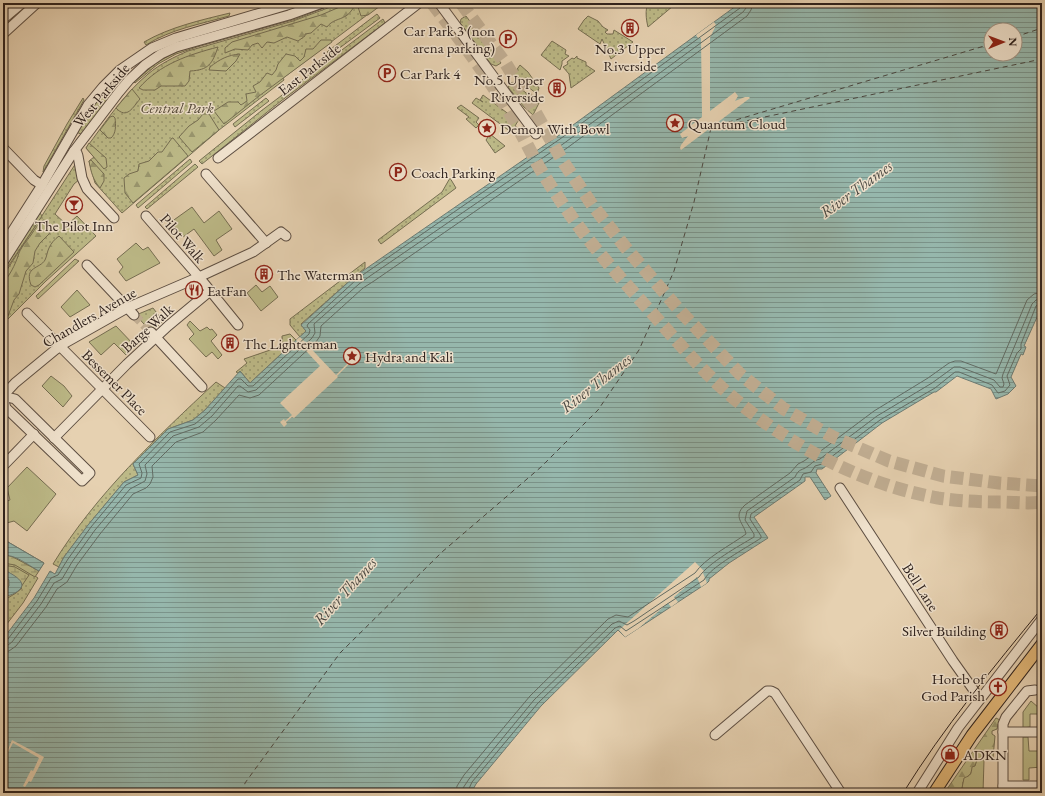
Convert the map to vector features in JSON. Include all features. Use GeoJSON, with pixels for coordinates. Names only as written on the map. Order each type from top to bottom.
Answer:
{"type":"FeatureCollection","features":[{"type":"Feature","properties":{"kind":"main road"},"geometry":{"type":"LineString","coordinates":[[937,788],[972,735],[1042,644]]}},
{"type":"Feature","properties":{"kind":"street"},"geometry":{"type":"LineString","coordinates":[[3,19],[22,3]]}},
{"type":"Feature","properties":{"kind":"street"},"geometry":{"type":"LineString","coordinates":[[3,34],[37,3]]}},
{"type":"Feature","properties":{"kind":"street","name":"West Parkside"},"geometry":{"type":"LineString","coordinates":[[3,246],[42,185],[81,116],[103,87],[120,70],[143,54],[162,44],[183,36],[294,3]]}},
{"type":"Feature","properties":{"kind":"street","name":"West Parkside"},"geometry":{"type":"LineString","coordinates":[[3,262],[129,80],[145,66],[161,54],[186,44],[289,15],[322,3]]}},
{"type":"Feature","properties":{"kind":"street","name":"East Parkside"},"geometry":{"type":"LineString","coordinates":[[218,158],[419,3]]}},
{"type":"Feature","properties":{"kind":"street"},"geometry":{"type":"LineString","coordinates":[[438,3],[536,134]]}},
{"type":"Feature","properties":{"kind":"street"},"geometry":{"type":"LineString","coordinates":[[3,148],[34,180],[42,185]]}},
{"type":"Feature","properties":{"kind":"street"},"geometry":{"type":"LineString","coordinates":[[59,155],[69,151],[76,155],[82,178],[87,189],[114,218]]}},
{"type":"Feature","properties":{"kind":"street"},"geometry":{"type":"LineString","coordinates":[[206,174],[266,243]]}},
{"type":"Feature","properties":{"kind":"street","name":"Pilot Walk"},"geometry":{"type":"LineString","coordinates":[[146,216],[199,277]]}},
{"type":"Feature","properties":{"kind":"street","name":"Chandlers Avenue"},"geometry":{"type":"LineString","coordinates":[[3,397],[15,383],[60,346],[127,308],[253,252],[266,243],[284,234]]}},
{"type":"Feature","properties":{"kind":"street"},"geometry":{"type":"LineString","coordinates":[[87,265],[134,315]]}},
{"type":"Feature","properties":{"kind":"street"},"geometry":{"type":"LineString","coordinates":[[199,277],[238,325]]}},
{"type":"Feature","properties":{"kind":"street","name":"Barge Walk"},"geometry":{"type":"LineString","coordinates":[[54,438],[154,335],[168,326],[210,291]]}},
{"type":"Feature","properties":{"kind":"street","name":"Bessemer Place"},"geometry":{"type":"LineString","coordinates":[[27,313],[150,437]]}},
{"type":"Feature","properties":{"kind":"street"},"geometry":{"type":"LineString","coordinates":[[154,335],[202,387]]}},
{"type":"Feature","properties":{"kind":"street"},"geometry":{"type":"LineString","coordinates":[[3,397],[15,399],[90,473],[87,479],[82,481],[34,434],[6,408],[3,397]]}},
{"type":"Feature","properties":{"kind":"street"},"geometry":{"type":"LineString","coordinates":[[3,466],[34,434]]}},
{"type":"Feature","properties":{"kind":"street","name":"Bell Lane"},"geometry":{"type":"LineString","coordinates":[[840,488],[953,661],[980,699]]}},
{"type":"Feature","properties":{"kind":"street"},"geometry":{"type":"LineString","coordinates":[[917,793],[958,728],[1042,619]]}},
{"type":"Feature","properties":{"kind":"street"},"geometry":{"type":"LineString","coordinates":[[1035,690],[1027,691],[1006,717],[1003,724],[1003,789],[1042,786]]}},
{"type":"Feature","properties":{"kind":"street"},"geometry":{"type":"LineString","coordinates":[[715,735],[767,691],[775,692],[841,793]]}},
{"type":"Feature","properties":{"kind":"street"},"geometry":{"type":"LineString","coordinates":[[1003,732],[1042,732]]}},
{"type":"Feature","properties":{"kind":"green space"},"geometry":{"type":"Polygon","coordinates":[[[330,3],[337,3],[296,19],[176,54],[158,64],[135,83],[134,82],[156,63],[175,52],[330,3]]]}},
{"type":"Feature","properties":{"kind":"green space","name":"Central Park"},"geometry":{"type":"Polygon","coordinates":[[[341,3],[383,3],[283,78],[284,80],[219,130],[122,213],[95,183],[89,161],[94,157],[86,148],[122,100],[153,70],[167,61],[188,51],[293,21],[341,3]]]}},
{"type":"Feature","properties":{"kind":"green space"},"geometry":{"type":"Polygon","coordinates":[[[349,3],[384,3],[368,15],[361,16],[357,4],[346,16],[333,21],[327,27],[321,24],[311,33],[305,34],[305,36],[298,41],[287,37],[274,43],[267,42],[262,48],[258,43],[252,45],[248,50],[235,49],[225,53],[225,48],[232,42],[321,15],[349,3]]]}},
{"type":"Feature","properties":{"kind":"green space"},"geometry":{"type":"Polygon","coordinates":[[[648,3],[673,6],[648,27],[646,9],[648,3]]]}},
{"type":"Feature","properties":{"kind":"green space"},"geometry":{"type":"Polygon","coordinates":[[[230,13],[229,16],[176,31],[156,39],[146,45],[144,42],[175,28],[230,13]]]}},
{"type":"Feature","properties":{"kind":"green space"},"geometry":{"type":"Polygon","coordinates":[[[377,14],[380,18],[330,55],[327,52],[377,14]]]}},
{"type":"Feature","properties":{"kind":"green space"},"geometry":{"type":"Polygon","coordinates":[[[466,16],[501,63],[496,66],[491,64],[460,23],[461,19],[466,16]]]}},
{"type":"Feature","properties":{"kind":"green space"},"geometry":{"type":"Polygon","coordinates":[[[588,16],[598,21],[608,30],[605,32],[607,34],[613,34],[614,30],[633,42],[611,59],[602,39],[600,44],[578,29],[588,16]]]}},
{"type":"Feature","properties":{"kind":"green space"},"geometry":{"type":"Polygon","coordinates":[[[383,19],[385,23],[281,101],[202,164],[199,161],[261,111],[383,19]]]}},
{"type":"Feature","properties":{"kind":"green space"},"geometry":{"type":"Polygon","coordinates":[[[321,40],[331,40],[332,42],[224,124],[214,111],[228,102],[238,102],[241,105],[247,101],[246,94],[256,92],[253,86],[260,82],[267,73],[272,75],[286,54],[295,56],[300,61],[304,57],[306,49],[313,49],[321,40]]]}},
{"type":"Feature","properties":{"kind":"green space"},"geometry":{"type":"Polygon","coordinates":[[[552,41],[566,50],[565,54],[569,56],[562,61],[560,70],[541,55],[552,41]]]}},
{"type":"Feature","properties":{"kind":"green space"},"geometry":{"type":"Polygon","coordinates":[[[218,47],[212,62],[209,65],[202,69],[190,71],[189,81],[185,86],[161,86],[155,90],[143,90],[139,88],[165,67],[185,57],[218,47]]]}},
{"type":"Feature","properties":{"kind":"green space"},"geometry":{"type":"Polygon","coordinates":[[[240,54],[236,61],[226,71],[209,70],[210,67],[228,56],[240,54]]]}},
{"type":"Feature","properties":{"kind":"green space"},"geometry":{"type":"Polygon","coordinates":[[[577,56],[577,58],[586,62],[586,65],[595,71],[571,88],[569,74],[563,67],[568,64],[567,62],[572,58],[574,59],[577,56]]]}},
{"type":"Feature","properties":{"kind":"green space"},"geometry":{"type":"Polygon","coordinates":[[[520,65],[528,72],[539,88],[537,94],[513,75],[520,65]]]}},
{"type":"Feature","properties":{"kind":"green space"},"geometry":{"type":"Polygon","coordinates":[[[121,75],[125,80],[77,141],[76,140],[81,134],[76,132],[93,104],[121,75]]]}},
{"type":"Feature","properties":{"kind":"green space"},"geometry":{"type":"Polygon","coordinates":[[[512,82],[539,103],[533,115],[524,107],[508,87],[512,82]]]}},
{"type":"Feature","properties":{"kind":"green space"},"geometry":{"type":"Polygon","coordinates":[[[132,89],[140,99],[130,111],[123,113],[116,108],[132,89]]]}},
{"type":"Feature","properties":{"kind":"green space"},"geometry":{"type":"Polygon","coordinates":[[[483,95],[518,121],[515,126],[523,132],[519,138],[472,103],[476,98],[483,102],[480,100],[483,95]]]}},
{"type":"Feature","properties":{"kind":"green space"},"geometry":{"type":"Polygon","coordinates":[[[83,98],[84,100],[43,172],[44,166],[83,98]]]}},
{"type":"Feature","properties":{"kind":"green space"},"geometry":{"type":"Polygon","coordinates":[[[266,98],[269,101],[235,127],[233,124],[266,98]]]}},
{"type":"Feature","properties":{"kind":"green space"},"geometry":{"type":"Polygon","coordinates":[[[461,105],[479,118],[476,122],[479,125],[476,128],[466,119],[469,117],[457,108],[461,105]]]}},
{"type":"Feature","properties":{"kind":"green space"},"geometry":{"type":"Polygon","coordinates":[[[203,114],[209,114],[219,130],[192,152],[179,137],[203,114]]]}},
{"type":"Feature","properties":{"kind":"green space"},"geometry":{"type":"Polygon","coordinates":[[[113,116],[115,118],[115,132],[111,138],[108,138],[100,130],[110,117],[113,116]]]}},
{"type":"Feature","properties":{"kind":"green space"},"geometry":{"type":"Polygon","coordinates":[[[490,134],[505,146],[495,153],[486,140],[490,134]]]}},
{"type":"Feature","properties":{"kind":"green space"},"geometry":{"type":"Polygon","coordinates":[[[172,138],[188,156],[133,203],[125,193],[124,178],[129,174],[138,171],[139,164],[149,161],[158,152],[162,152],[172,138]]]}},
{"type":"Feature","properties":{"kind":"green space"},"geometry":{"type":"Polygon","coordinates":[[[89,143],[106,158],[107,167],[104,169],[86,148],[89,143]]]}},
{"type":"Feature","properties":{"kind":"green space"},"geometry":{"type":"Polygon","coordinates":[[[190,159],[192,162],[138,208],[136,205],[190,159]]]}},
{"type":"Feature","properties":{"kind":"green space"},"geometry":{"type":"Polygon","coordinates":[[[91,160],[104,174],[104,181],[100,188],[92,172],[89,161],[91,160]]]}},
{"type":"Feature","properties":{"kind":"green space"},"geometry":{"type":"Polygon","coordinates":[[[76,163],[80,179],[74,184],[55,214],[67,225],[77,216],[96,236],[46,281],[3,324],[3,276],[76,163]]]}},
{"type":"Feature","properties":{"kind":"green space"},"geometry":{"type":"Polygon","coordinates":[[[195,164],[198,167],[147,209],[145,207],[195,164]]]}},
{"type":"Feature","properties":{"kind":"green space"},"geometry":{"type":"Polygon","coordinates":[[[450,178],[456,188],[381,244],[378,240],[442,192],[450,178]]]}},
{"type":"Feature","properties":{"kind":"green space"},"geometry":{"type":"Polygon","coordinates":[[[192,207],[204,223],[219,211],[232,229],[216,240],[222,250],[214,256],[194,229],[183,237],[171,222],[192,207]]]}},
{"type":"Feature","properties":{"kind":"green space"},"geometry":{"type":"Polygon","coordinates":[[[40,213],[42,216],[3,274],[3,269],[40,213]]]}},
{"type":"Feature","properties":{"kind":"green space"},"geometry":{"type":"Polygon","coordinates":[[[43,220],[47,221],[51,230],[35,251],[33,263],[26,271],[19,294],[14,300],[8,316],[3,322],[3,283],[12,270],[22,247],[43,220]]]}},
{"type":"Feature","properties":{"kind":"green space"},"geometry":{"type":"Polygon","coordinates":[[[59,236],[74,252],[39,285],[35,287],[31,285],[29,279],[31,271],[43,263],[51,244],[59,236]]]}},
{"type":"Feature","properties":{"kind":"green space"},"geometry":{"type":"Polygon","coordinates":[[[136,243],[143,250],[148,247],[160,263],[126,281],[119,272],[123,267],[117,259],[136,243]]]}},
{"type":"Feature","properties":{"kind":"green space"},"geometry":{"type":"Polygon","coordinates":[[[75,259],[79,261],[38,299],[36,296],[75,259]]]}},
{"type":"Feature","properties":{"kind":"green space"},"geometry":{"type":"Polygon","coordinates":[[[365,262],[365,268],[301,324],[306,331],[300,337],[290,325],[290,319],[365,262]]]}},
{"type":"Feature","properties":{"kind":"green space"},"geometry":{"type":"Polygon","coordinates":[[[256,285],[262,292],[270,286],[278,297],[261,311],[247,293],[256,285]]]}},
{"type":"Feature","properties":{"kind":"green space"},"geometry":{"type":"Polygon","coordinates":[[[77,290],[90,305],[70,317],[61,307],[77,290]]]}},
{"type":"Feature","properties":{"kind":"green space"},"geometry":{"type":"Polygon","coordinates":[[[153,308],[163,321],[151,332],[136,315],[153,308]]]}},
{"type":"Feature","properties":{"kind":"green space"},"geometry":{"type":"Polygon","coordinates":[[[190,321],[200,331],[207,327],[210,330],[212,329],[217,335],[211,341],[222,355],[218,359],[212,352],[206,357],[189,339],[194,334],[187,325],[190,321]]]}},
{"type":"Feature","properties":{"kind":"green space"},"geometry":{"type":"Polygon","coordinates":[[[116,326],[135,346],[126,355],[114,343],[101,355],[89,342],[116,326]]]}},
{"type":"Feature","properties":{"kind":"green space"},"geometry":{"type":"Polygon","coordinates":[[[290,334],[296,340],[250,383],[240,371],[238,373],[236,372],[247,363],[244,359],[282,346],[282,336],[290,334]]]}},
{"type":"Feature","properties":{"kind":"green space"},"geometry":{"type":"Polygon","coordinates":[[[51,376],[64,386],[72,396],[63,407],[42,386],[51,376]]]}},
{"type":"Feature","properties":{"kind":"green space"},"geometry":{"type":"Polygon","coordinates":[[[216,382],[225,388],[205,410],[193,420],[168,429],[133,464],[138,475],[124,482],[93,519],[64,557],[59,567],[53,564],[70,538],[108,490],[171,424],[216,382]]]}},
{"type":"Feature","properties":{"kind":"green space"},"geometry":{"type":"Polygon","coordinates":[[[27,467],[56,494],[27,531],[14,521],[3,524],[3,502],[10,500],[7,488],[27,467]]]}},
{"type":"Feature","properties":{"kind":"green space"},"geometry":{"type":"Polygon","coordinates":[[[8,542],[44,563],[35,576],[38,578],[23,603],[3,629],[3,543],[8,542]]]}},
{"type":"Feature","properties":{"kind":"green space"},"geometry":{"type":"Polygon","coordinates":[[[7,555],[39,571],[35,577],[15,565],[3,563],[3,556],[7,555]]]}},
{"type":"Feature","properties":{"kind":"green space"},"geometry":{"type":"Polygon","coordinates":[[[3,565],[15,567],[29,575],[21,587],[22,588],[3,601],[3,597],[9,595],[12,575],[3,569],[3,565]]]}},
{"type":"Feature","properties":{"kind":"green space"},"geometry":{"type":"Polygon","coordinates":[[[1031,701],[1039,708],[1039,714],[1030,714],[1030,727],[1023,728],[1023,712],[1031,701]]]}},
{"type":"Feature","properties":{"kind":"green space"},"geometry":{"type":"Polygon","coordinates":[[[996,718],[1000,720],[1000,722],[997,729],[992,731],[992,734],[995,736],[992,760],[977,760],[975,767],[963,782],[962,792],[948,793],[946,791],[947,789],[996,718]]]}},
{"type":"Feature","properties":{"kind":"green space"},"geometry":{"type":"Polygon","coordinates":[[[1023,737],[1028,737],[1029,751],[1039,751],[1038,753],[1042,753],[1042,767],[1029,768],[1029,780],[1023,780],[1023,737]]]}},
{"type":"Feature","properties":{"kind":"green space"},"geometry":{"type":"Polygon","coordinates":[[[977,760],[984,760],[983,793],[964,791],[961,793],[964,778],[970,774],[972,767],[975,766],[977,760]]]}},
{"type":"Feature","properties":{"kind":"water","name":"River Thames"},"geometry":{"type":"Polygon","coordinates":[[[740,3],[1042,3],[1042,306],[1024,346],[1026,347],[1023,355],[1021,354],[1011,377],[1016,386],[1008,394],[996,399],[991,389],[957,376],[936,392],[882,423],[822,469],[817,469],[816,473],[831,496],[825,500],[810,477],[805,477],[805,481],[754,517],[768,538],[729,563],[709,579],[707,583],[625,637],[618,630],[541,706],[476,784],[471,793],[3,793],[3,639],[34,598],[50,571],[55,574],[64,557],[88,525],[124,482],[138,475],[133,464],[168,429],[193,420],[205,410],[240,371],[250,383],[306,331],[301,325],[354,277],[558,136],[740,3]]]}},
{"type":"Feature","properties":{"kind":"water"},"geometry":{"type":"Polygon","coordinates":[[[8,542],[44,563],[39,571],[17,558],[12,556],[3,556],[3,543],[8,542]]]}},
{"type":"Feature","properties":{"kind":"water"},"geometry":{"type":"Polygon","coordinates":[[[3,569],[19,579],[22,586],[15,593],[3,597],[3,589],[9,586],[9,580],[3,576],[3,569]]]}},
{"type":"Feature","properties":{"kind":"pier"},"geometry":{"type":"Polygon","coordinates":[[[714,22],[716,25],[710,38],[710,111],[735,92],[738,96],[735,101],[745,97],[750,98],[681,150],[681,145],[688,136],[682,138],[680,134],[702,117],[701,38],[698,38],[696,35],[714,22]]]}},
{"type":"Feature","properties":{"kind":"pier"},"geometry":{"type":"Polygon","coordinates":[[[300,337],[336,375],[349,362],[344,357],[352,350],[359,357],[351,364],[350,363],[337,376],[338,377],[294,418],[292,417],[286,422],[287,424],[284,427],[280,422],[284,419],[285,421],[292,415],[280,403],[320,366],[296,340],[300,337]]]}},
{"type":"Feature","properties":{"kind":"pier"},"geometry":{"type":"Polygon","coordinates":[[[695,562],[704,571],[703,573],[707,583],[701,587],[697,577],[674,597],[678,602],[671,607],[668,603],[639,628],[625,637],[619,630],[695,562]]]}},
{"type":"Feature","properties":{"kind":"pier"},"geometry":{"type":"Polygon","coordinates":[[[12,740],[44,757],[31,782],[29,781],[25,787],[23,786],[31,770],[33,771],[39,758],[13,743],[6,756],[3,755],[3,751],[7,752],[12,740]]]}},
{"type":"Feature","properties":{"kind":"ferry route"},"geometry":{"type":"LineString","coordinates":[[1023,34],[1042,28]]}},
{"type":"Feature","properties":{"kind":"ferry route"},"geometry":{"type":"LineString","coordinates":[[719,125],[983,46]]}},
{"type":"Feature","properties":{"kind":"ferry route"},"geometry":{"type":"LineString","coordinates":[[712,128],[1042,59]]}},
{"type":"Feature","properties":{"kind":"ferry route"},"geometry":{"type":"LineString","coordinates":[[243,793],[245,783],[340,653],[442,552],[541,467],[598,410],[639,350],[674,271],[694,202],[711,128]]}},
{"type":"Feature","properties":{"kind":"tunnel"},"geometry":{"type":"LineString","coordinates":[[432,3],[491,84],[513,119],[535,160],[580,229],[610,266],[680,345],[709,376],[752,413],[801,446],[827,460],[881,483],[909,492],[961,501],[1042,502]]}},
{"type":"Feature","properties":{"kind":"tunnel"},"geometry":{"type":"LineString","coordinates":[[461,3],[506,64],[562,160],[593,206],[626,248],[681,312],[740,374],[784,409],[833,437],[889,461],[943,476],[999,483],[1042,486]]}},
{"type":"Feature","properties":{"kind":"tunnel"},"geometry":{"type":"LineString","coordinates":[[134,315],[151,332]]}},
{"type":"Feature","properties":{"kind":"tram line"},"geometry":{"type":"LineString","coordinates":[[903,793],[952,721],[1042,608]]}},
{"type":"Feature","properties":{"kind":"place","name":"No.3 Upper Riverside"},"geometry":{"type":"Point","coordinates":[630,28]}},
{"type":"Feature","properties":{"kind":"place","name":"Car Park 3 (non arena parking)"},"geometry":{"type":"Point","coordinates":[508,39]}},
{"type":"Feature","properties":{"kind":"place","name":"Car Park 4"},"geometry":{"type":"Point","coordinates":[387,73]}},
{"type":"Feature","properties":{"kind":"place","name":"No.5 Upper Riverside"},"geometry":{"type":"Point","coordinates":[557,88]}},
{"type":"Feature","properties":{"kind":"place","name":"Quantum Cloud"},"geometry":{"type":"Point","coordinates":[675,123]}},
{"type":"Feature","properties":{"kind":"place","name":"Demon With Bowl"},"geometry":{"type":"Point","coordinates":[487,128]}},
{"type":"Feature","properties":{"kind":"place","name":"Coach Parking"},"geometry":{"type":"Point","coordinates":[398,172]}},
{"type":"Feature","properties":{"kind":"place","name":"The Pilot Inn"},"geometry":{"type":"Point","coordinates":[74,205]}},
{"type":"Feature","properties":{"kind":"place","name":"The Waterman"},"geometry":{"type":"Point","coordinates":[264,274]}},
{"type":"Feature","properties":{"kind":"place","name":"EatFan"},"geometry":{"type":"Point","coordinates":[194,290]}},
{"type":"Feature","properties":{"kind":"place","name":"The Lighterman"},"geometry":{"type":"Point","coordinates":[230,343]}},
{"type":"Feature","properties":{"kind":"place","name":"Hydra and Kali"},"geometry":{"type":"Point","coordinates":[352,356]}},
{"type":"Feature","properties":{"kind":"place","name":"Silver Building"},"geometry":{"type":"Point","coordinates":[999,630]}},
{"type":"Feature","properties":{"kind":"place","name":"Horeb of God Parish"},"geometry":{"type":"Point","coordinates":[998,687]}},
{"type":"Feature","properties":{"kind":"place","name":"ADKN"},"geometry":{"type":"Point","coordinates":[950,754]}}]}
